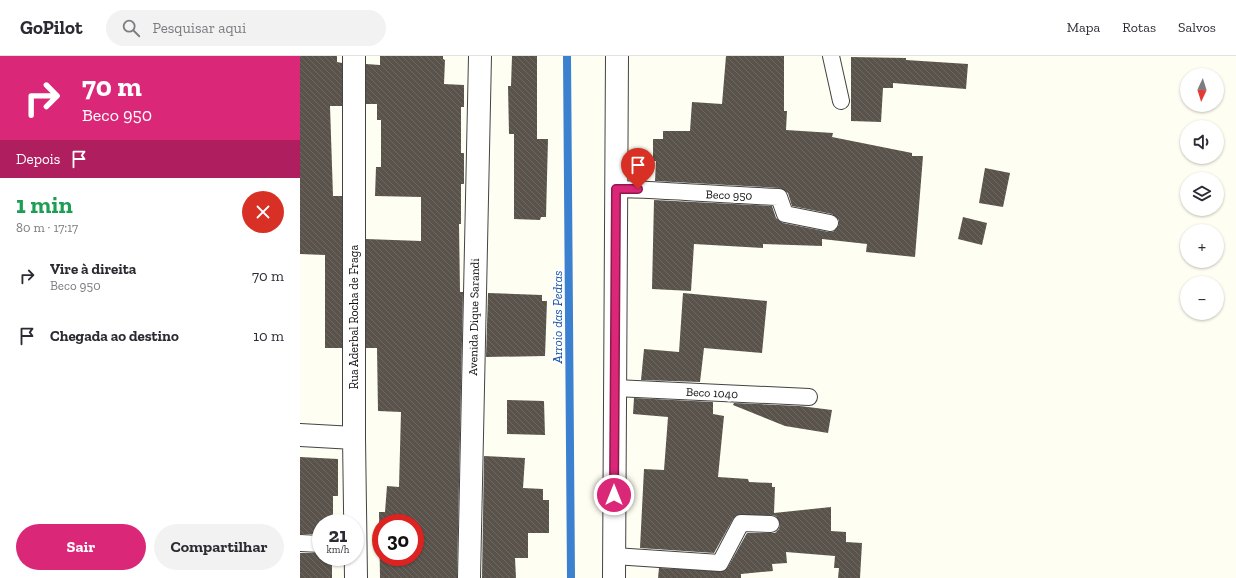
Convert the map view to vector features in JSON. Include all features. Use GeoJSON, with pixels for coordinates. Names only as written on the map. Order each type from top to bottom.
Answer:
{"type":"FeatureCollection","features":[{"type":"Feature","properties":{"kind":"street","name":"Rua Aderbal Rocha de Fraga"},"geometry":{"type":"LineString","coordinates":[[354,56],[355,514]]}},
{"type":"Feature","properties":{"kind":"street","name":"Avenida Dique Sarandi"},"geometry":{"type":"LineString","coordinates":[[469,578],[480,56]]}},
{"type":"Feature","properties":{"kind":"street"},"geometry":{"type":"LineString","coordinates":[[614,578],[617,56]]}},
{"type":"Feature","properties":{"kind":"street"},"geometry":{"type":"LineString","coordinates":[[300,435],[354,438]]}},
{"type":"Feature","properties":{"kind":"street","name":"Rua Aderbal Rocha de Fraga"},"geometry":{"type":"LineString","coordinates":[[356,566],[356,578]]}},
{"type":"Feature","properties":{"kind":"lane"},"geometry":{"type":"LineString","coordinates":[[830,56],[841,101]]}},
{"type":"Feature","properties":{"kind":"lane","name":"Beco 950"},"geometry":{"type":"LineString","coordinates":[[616,189],[649,189],[719,195],[779,197],[785,214],[830,223]]}},
{"type":"Feature","properties":{"kind":"lane","name":"Beco 1040"},"geometry":{"type":"LineString","coordinates":[[615,388],[809,397]]}},
{"type":"Feature","properties":{"kind":"lane"},"geometry":{"type":"LineString","coordinates":[[614,556],[720,563],[741,523],[771,524]]}},
{"type":"Feature","properties":{"kind":"lane"},"geometry":{"type":"LineString","coordinates":[[300,543],[312,544]]}},
{"type":"Feature","properties":{"kind":"building"},"geometry":{"type":"Polygon","coordinates":[[[300,56],[337,56],[337,62],[342,63],[342,106],[330,106],[333,196],[342,196],[342,348],[325,348],[325,255],[300,254],[300,56]]]}},
{"type":"Feature","properties":{"kind":"building"},"geometry":{"type":"Polygon","coordinates":[[[380,56],[443,56],[443,59],[445,60],[444,84],[464,85],[464,107],[461,107],[461,153],[464,153],[464,184],[461,184],[461,224],[459,224],[460,292],[463,292],[457,578],[380,578],[380,566],[424,566],[424,514],[379,514],[379,512],[385,512],[387,486],[399,487],[401,412],[378,411],[377,348],[366,348],[366,239],[421,241],[421,197],[375,196],[376,167],[381,167],[381,120],[377,120],[377,104],[366,104],[366,64],[380,65],[380,56]]]}},
{"type":"Feature","properties":{"kind":"building"},"geometry":{"type":"Polygon","coordinates":[[[512,56],[537,56],[537,139],[548,139],[546,217],[541,217],[540,220],[514,219],[514,134],[509,134],[508,86],[511,86],[512,56]]]}},
{"type":"Feature","properties":{"kind":"building"},"geometry":{"type":"Polygon","coordinates":[[[726,56],[784,56],[784,111],[787,111],[786,130],[833,133],[832,137],[912,153],[912,156],[923,156],[915,257],[866,252],[867,244],[822,239],[822,246],[763,244],[763,248],[694,244],[691,291],[652,289],[654,200],[772,206],[776,218],[783,223],[829,232],[833,232],[839,225],[839,220],[832,214],[792,206],[788,193],[780,188],[655,181],[656,161],[653,161],[653,139],[663,139],[663,131],[690,131],[692,102],[722,104],[726,56]]]}},
{"type":"Feature","properties":{"kind":"building"},"geometry":{"type":"Polygon","coordinates":[[[851,57],[906,58],[906,60],[968,64],[966,89],[893,83],[893,88],[883,88],[881,122],[851,121],[851,57]]]}},
{"type":"Feature","properties":{"kind":"building"},"geometry":{"type":"Polygon","coordinates":[[[985,168],[1010,173],[1003,207],[979,203],[985,168]]]}},
{"type":"Feature","properties":{"kind":"building"},"geometry":{"type":"Polygon","coordinates":[[[963,217],[987,223],[982,245],[958,239],[963,217]]]}},
{"type":"Feature","properties":{"kind":"building"},"geometry":{"type":"Polygon","coordinates":[[[488,293],[542,295],[542,301],[547,301],[545,356],[486,357],[488,293]]]}},
{"type":"Feature","properties":{"kind":"building"},"geometry":{"type":"Polygon","coordinates":[[[683,293],[767,301],[762,353],[704,348],[700,382],[641,380],[644,349],[679,352],[683,293]]]}},
{"type":"Feature","properties":{"kind":"building"},"geometry":{"type":"Polygon","coordinates":[[[634,398],[713,402],[713,414],[724,416],[718,477],[748,479],[749,482],[772,483],[772,487],[775,487],[774,513],[831,507],[831,531],[846,532],[846,542],[862,543],[860,578],[838,578],[839,568],[834,568],[835,556],[786,552],[787,563],[772,564],[773,571],[741,574],[741,578],[658,578],[659,568],[724,571],[728,567],[747,533],[775,533],[779,529],[780,524],[776,516],[772,515],[737,515],[733,519],[714,553],[640,548],[644,469],[664,470],[668,417],[633,414],[634,398]]]}},
{"type":"Feature","properties":{"kind":"building"},"geometry":{"type":"Polygon","coordinates":[[[507,400],[544,401],[545,435],[507,434],[507,400]]]}},
{"type":"Feature","properties":{"kind":"building"},"geometry":{"type":"Polygon","coordinates":[[[734,403],[800,406],[832,410],[828,433],[785,426],[733,405],[734,403]]]}},
{"type":"Feature","properties":{"kind":"building"},"geometry":{"type":"Polygon","coordinates":[[[484,456],[525,458],[523,488],[543,489],[543,500],[549,500],[549,533],[528,533],[528,558],[515,558],[516,578],[482,578],[484,456]]]}},
{"type":"Feature","properties":{"kind":"building"},"geometry":{"type":"Polygon","coordinates":[[[300,457],[338,459],[338,496],[333,496],[333,514],[312,514],[312,534],[300,534],[300,457]]]}},
{"type":"Feature","properties":{"kind":"building"},"geometry":{"type":"Polygon","coordinates":[[[300,553],[312,553],[312,566],[332,566],[332,578],[300,578],[300,553]]]}},
{"type":"Feature","properties":{"kind":"waterway","name":"Arroio das Pedras"},"geometry":{"type":"LineString","coordinates":[[567,56],[571,578]]}},
{"type":"Feature","properties":{"kind":"route"},"geometry":{"type":"LineString","coordinates":[[614,495],[616,189],[638,189]]}}]}
